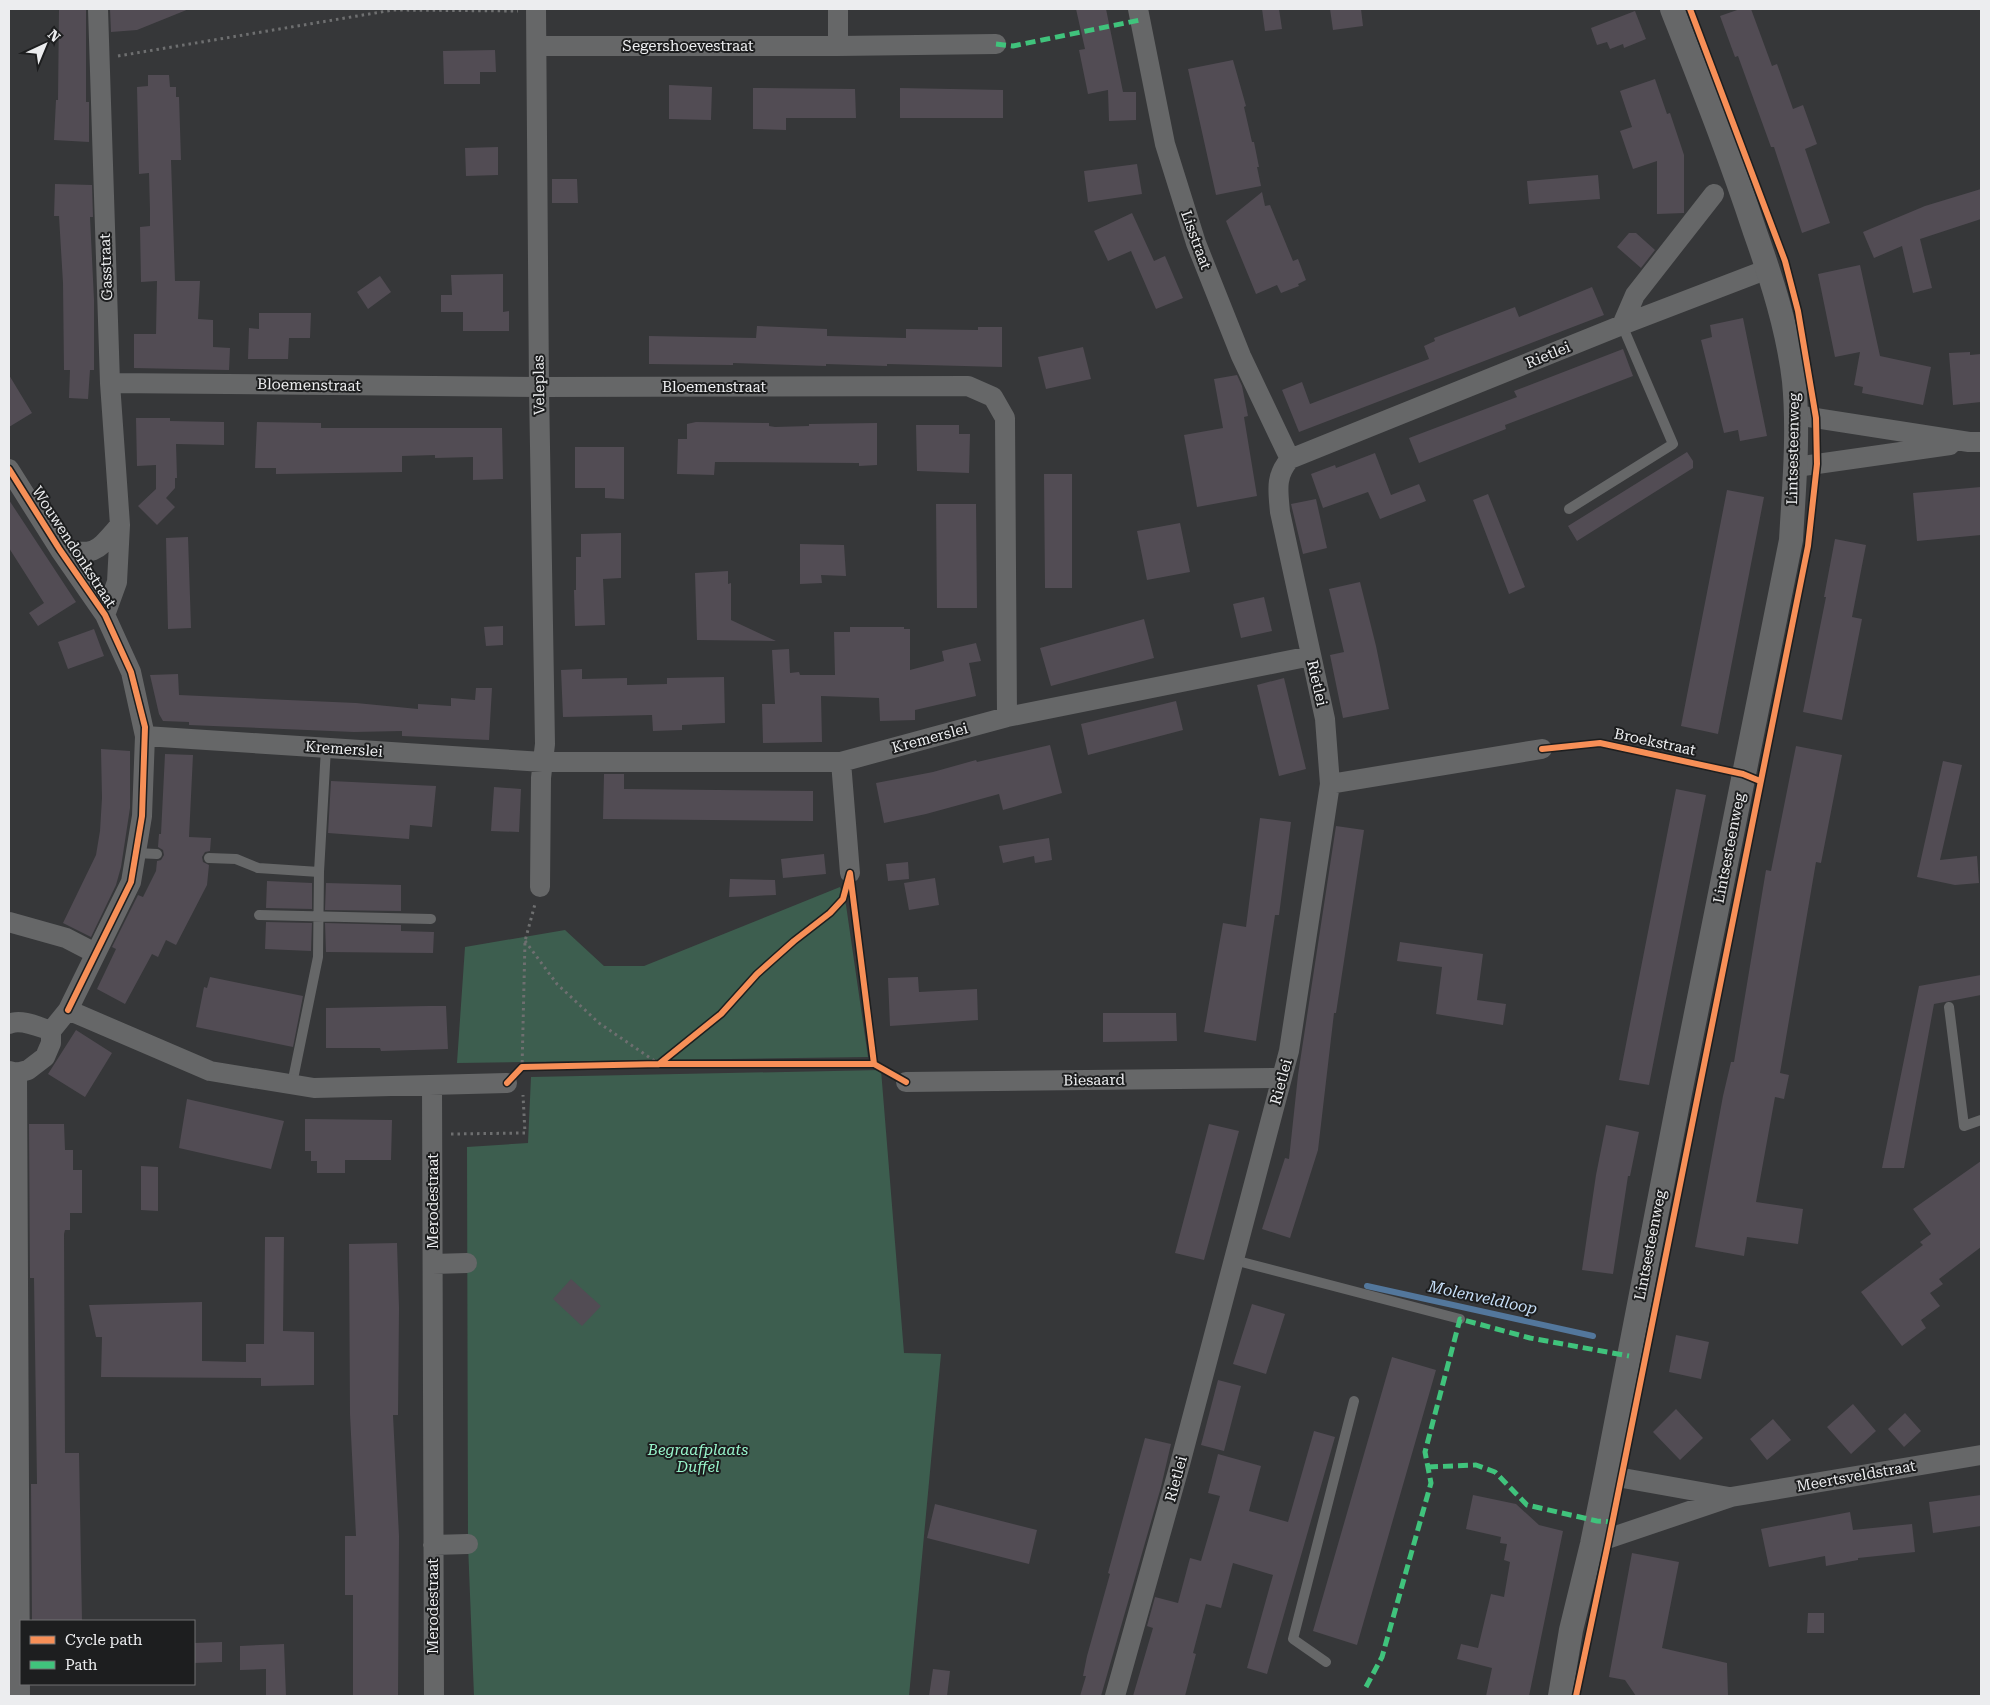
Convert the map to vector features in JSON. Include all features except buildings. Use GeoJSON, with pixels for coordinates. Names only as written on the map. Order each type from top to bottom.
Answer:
{"type":"FeatureCollection","features":[{"type":"Feature","properties":{"kind":"street","name":"Gasstraat"},"geometry":{"type":"LineString","coordinates":[[98,9],[110,383],[120,525],[117,582],[104,615]]}},
{"type":"Feature","properties":{"kind":"street"},"geometry":{"type":"LineString","coordinates":[[838,9],[838,46]]}},
{"type":"Feature","properties":{"kind":"street","name":"Lisstraat"},"geometry":{"type":"LineString","coordinates":[[1138,9],[1165,144],[1196,243],[1241,356],[1290,459]]}},
{"type":"Feature","properties":{"kind":"street","name":"Lintsesteenweg"},"geometry":{"type":"LineString","coordinates":[[1560,1696],[1571,1630],[1592,1544],[1606,1475],[1680,1093],[1791,540],[1796,467],[1794,380],[1782,319],[1768,269],[1733,164],[1672,9]]}},
{"type":"Feature","properties":{"kind":"street","name":"Veleplas"},"geometry":{"type":"LineString","coordinates":[[536,10],[538,46],[539,387],[545,744],[543,762]]}},
{"type":"Feature","properties":{"kind":"street","name":"Segershoevestraat"},"geometry":{"type":"LineString","coordinates":[[538,46],[996,44]]}},
{"type":"Feature","properties":{"kind":"street"},"geometry":{"type":"LineString","coordinates":[[1622,325],[1635,295],[1714,194]]}},
{"type":"Feature","properties":{"kind":"street","name":"Rietlei"},"geometry":{"type":"LineString","coordinates":[[1115,1696],[1180,1464],[1289,1050],[1330,784],[1325,719],[1280,512],[1278,486],[1281,469],[1290,459],[1622,325],[1768,269]]}},
{"type":"Feature","properties":{"kind":"street","name":"Bloemenstraat"},"geometry":{"type":"LineString","coordinates":[[110,383],[539,387],[968,386],[993,397],[1005,418],[1007,718]]}},
{"type":"Feature","properties":{"kind":"street"},"geometry":{"type":"LineString","coordinates":[[1796,415],[1975,442]]}},
{"type":"Feature","properties":{"kind":"street"},"geometry":{"type":"LineString","coordinates":[[1796,467],[1975,442]]}},
{"type":"Feature","properties":{"kind":"street","name":"Wouwendonkstraat"},"geometry":{"type":"LineString","coordinates":[[9,469],[104,615],[131,672],[145,736],[142,816],[131,882],[68,1010],[51,1032],[51,1043],[45,1057],[28,1070],[13,1072],[20,1696]]}},
{"type":"Feature","properties":{"kind":"street"},"geometry":{"type":"LineString","coordinates":[[60,550],[81,553],[98,550],[120,525]]}},
{"type":"Feature","properties":{"kind":"street","name":"Kremerslei"},"geometry":{"type":"LineString","coordinates":[[145,736],[543,762],[841,762],[1007,718],[1311,656]]}},
{"type":"Feature","properties":{"kind":"street"},"geometry":{"type":"LineString","coordinates":[[1330,784],[1542,749]]}},
{"type":"Feature","properties":{"kind":"street"},"geometry":{"type":"LineString","coordinates":[[540,887],[541,778],[543,762]]}},
{"type":"Feature","properties":{"kind":"street"},"geometry":{"type":"LineString","coordinates":[[841,762],[850,873]]}},
{"type":"Feature","properties":{"kind":"street"},"geometry":{"type":"LineString","coordinates":[[9,922],[66,938],[95,952]]}},
{"type":"Feature","properties":{"kind":"street"},"geometry":{"type":"LineString","coordinates":[[68,1010],[210,1071],[314,1088],[517,1082]]}},
{"type":"Feature","properties":{"kind":"street"},"geometry":{"type":"LineString","coordinates":[[9,1024],[14,1022],[31,1024],[51,1032]]}},
{"type":"Feature","properties":{"kind":"street","name":"Biesaard"},"geometry":{"type":"LineString","coordinates":[[906,1082],[1281,1078]]}},
{"type":"Feature","properties":{"kind":"street","name":"Merodestraat"},"geometry":{"type":"LineString","coordinates":[[432,1085],[434,1696]]}},
{"type":"Feature","properties":{"kind":"street"},"geometry":{"type":"LineString","coordinates":[[433,1264],[467,1263]]}},
{"type":"Feature","properties":{"kind":"street","name":"Meertsveldstraat"},"geometry":{"type":"LineString","coordinates":[[1592,1544],[1731,1497],[1981,1455]]}},
{"type":"Feature","properties":{"kind":"street","name":"Meertsveldstraat"},"geometry":{"type":"LineString","coordinates":[[1606,1475],[1731,1497]]}},
{"type":"Feature","properties":{"kind":"street"},"geometry":{"type":"LineString","coordinates":[[433,1545],[468,1544]]}},
{"type":"Feature","properties":{"kind":"lane"},"geometry":{"type":"LineString","coordinates":[[1569,509],[1673,444],[1622,325]]}},
{"type":"Feature","properties":{"kind":"lane"},"geometry":{"type":"LineString","coordinates":[[292,1084],[318,957],[319,872],[326,748]]}},
{"type":"Feature","properties":{"kind":"lane"},"geometry":{"type":"LineString","coordinates":[[136,853],[157,854]]}},
{"type":"Feature","properties":{"kind":"lane"},"geometry":{"type":"LineString","coordinates":[[209,858],[236,860],[258,868],[319,872]]}},
{"type":"Feature","properties":{"kind":"lane"},"geometry":{"type":"LineString","coordinates":[[259,915],[430,919]]}},
{"type":"Feature","properties":{"kind":"lane"},"geometry":{"type":"LineString","coordinates":[[1949,1007],[1964,1126],[1981,1120]]}},
{"type":"Feature","properties":{"kind":"lane"},"geometry":{"type":"LineString","coordinates":[[1234,1260],[1460,1319]]}},
{"type":"Feature","properties":{"kind":"lane"},"geometry":{"type":"LineString","coordinates":[[1326,1662],[1293,1638],[1354,1401]]}},
{"type":"Feature","properties":{"kind":"path"},"geometry":{"type":"LineString","coordinates":[[99,62],[126,53],[393,10],[536,10]]}},
{"type":"Feature","properties":{"kind":"path"},"geometry":{"type":"LineString","coordinates":[[433,1134],[525,1133],[517,1082],[522,1066],[525,941],[540,887]]}},
{"type":"Feature","properties":{"kind":"path"},"geometry":{"type":"LineString","coordinates":[[525,941],[557,984],[599,1023],[659,1064]]}},
{"type":"Feature","properties":{"kind":"path"},"geometry":{"type":"LineString","coordinates":[[649,1064],[659,1064],[668,1061]]}},
{"type":"Feature","properties":{"kind":"path"},"geometry":{"type":"LineString","coordinates":[[522,1066],[532,1066]]}},
{"type":"Feature","properties":{"kind":"path"},"geometry":{"type":"LineString","coordinates":[[517,1082],[522,1066]]}},
{"type":"Feature","properties":{"kind":"green space"},"geometry":{"type":"Polygon","coordinates":[[[840,887],[846,905],[868,1057],[457,1063],[465,947],[565,930],[604,966],[644,966],[840,887]]]}},
{"type":"Feature","properties":{"kind":"green space","name":"Begraafplaats Duffel"},"geometry":{"type":"Polygon","coordinates":[[[881,1070],[904,1353],[941,1354],[909,1696],[474,1696],[468,1544],[467,1147],[528,1143],[531,1077],[881,1070]]]}},
{"type":"Feature","properties":{"kind":"waterway","name":"Molenveldloop"},"geometry":{"type":"LineString","coordinates":[[1367,1286],[1593,1336]]}},
{"type":"Feature","properties":{"kind":"marked path"},"geometry":{"type":"LineString","coordinates":[[996,44],[1013,46],[1140,20]]}},
{"type":"Feature","properties":{"kind":"marked path"},"geometry":{"type":"LineString","coordinates":[[1366,1687],[1382,1657],[1431,1483],[1425,1452],[1460,1319],[1530,1338],[1629,1356]]}},
{"type":"Feature","properties":{"kind":"marked path"},"geometry":{"type":"LineString","coordinates":[[1428,1467],[1476,1465],[1495,1472],[1527,1505],[1597,1521],[1612,1522]]}},
{"type":"Feature","properties":{"kind":"cycle path"},"geometry":{"type":"LineString","coordinates":[[1576,1696],[1808,546],[1817,464],[1816,418],[1798,311],[1785,261],[1690,9]]}},
{"type":"Feature","properties":{"kind":"cycle path"},"geometry":{"type":"LineString","coordinates":[[9,469],[60,550],[105,615],[131,672],[145,727],[142,816],[131,882],[68,1010]]}},
{"type":"Feature","properties":{"kind":"cycle path","name":"Broekstraat"},"geometry":{"type":"LineString","coordinates":[[1542,749],[1600,743],[1743,774],[1760,781]]}},
{"type":"Feature","properties":{"kind":"cycle path"},"geometry":{"type":"LineString","coordinates":[[659,1064],[721,1014],[757,974],[794,941],[830,913],[843,899],[850,873],[874,1064]]}},
{"type":"Feature","properties":{"kind":"cycle path"},"geometry":{"type":"LineString","coordinates":[[507,1083],[522,1067],[659,1064],[874,1064],[906,1082]]}}]}
